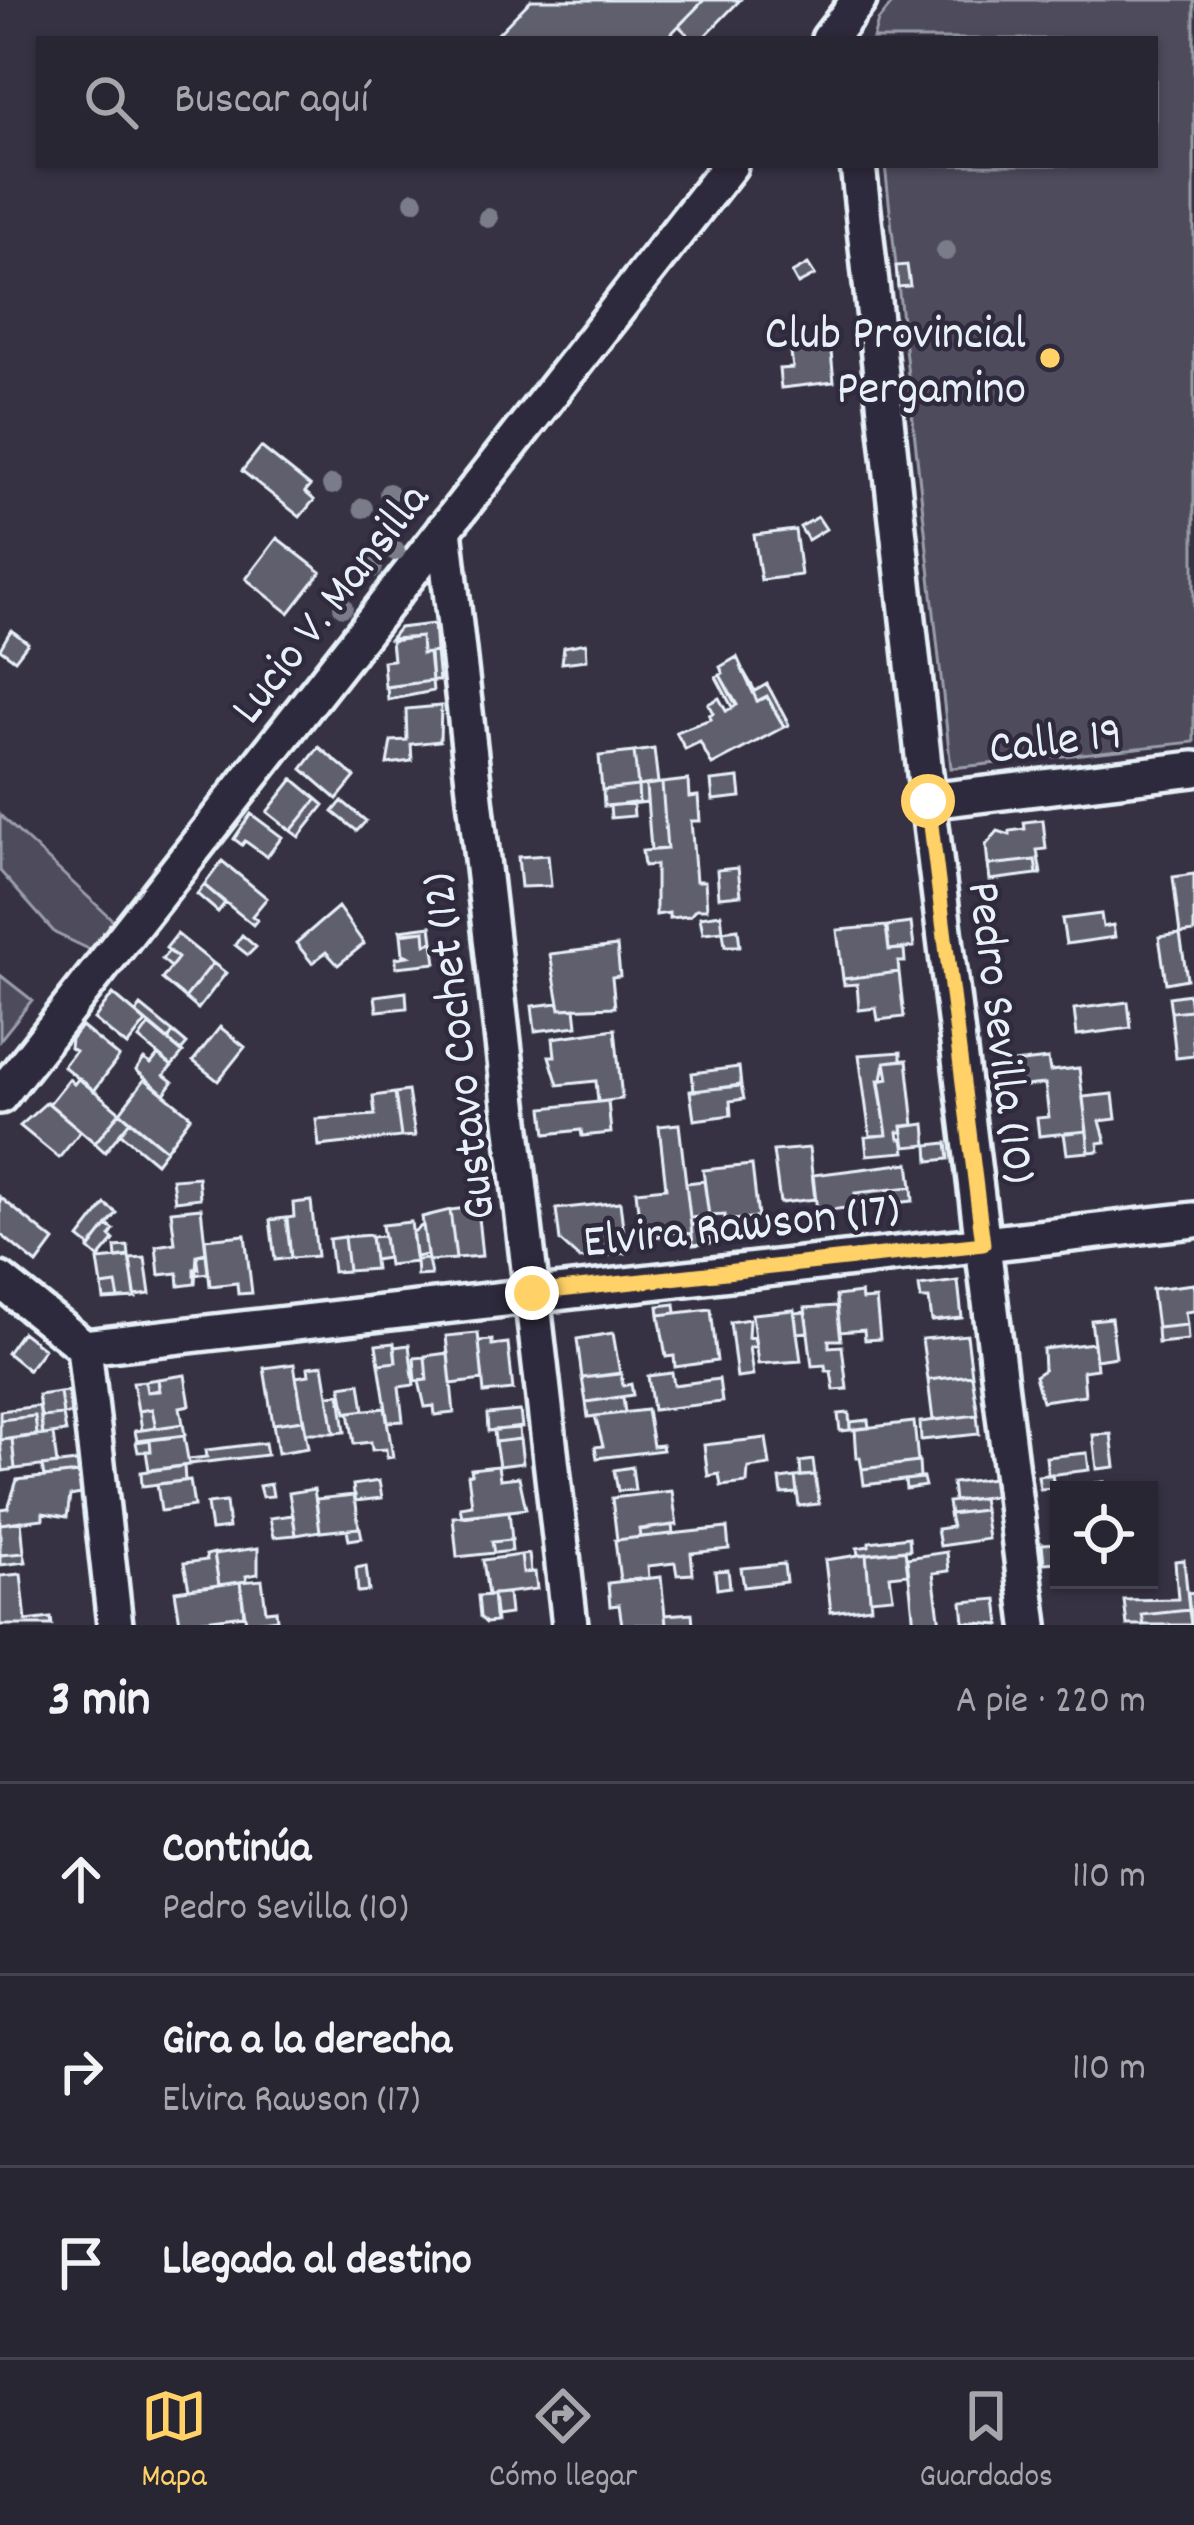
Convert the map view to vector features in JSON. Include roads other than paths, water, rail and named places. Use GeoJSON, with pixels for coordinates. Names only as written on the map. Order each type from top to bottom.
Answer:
{"type":"FeatureCollection","features":[{"type":"Feature","properties":{"kind":"street","name":"Lucio V. Mansilla"},"geometry":{"type":"LineString","coordinates":[[0,1096],[728,168]]}},
{"type":"Feature","properties":{"kind":"street","name":"Pedro Sevilla (10)"},"geometry":{"type":"LineString","coordinates":[[859,168],[928,801],[1030,1625]]}},
{"type":"Feature","properties":{"kind":"street","name":"Gustavo Cochet (12)"},"geometry":{"type":"LineString","coordinates":[[444,529],[570,1625]]}},
{"type":"Feature","properties":{"kind":"street","name":"Calle 19"},"geometry":{"type":"LineString","coordinates":[[928,801],[1194,770]]}},
{"type":"Feature","properties":{"kind":"street","name":"Elvira Rawson (17)"},"geometry":{"type":"LineString","coordinates":[[84,1347],[1194,1220]]}},
{"type":"Feature","properties":{"kind":"street"},"geometry":{"type":"LineString","coordinates":[[0,1280],[84,1347],[115,1625]]}},
{"type":"Feature","properties":{"kind":"place","name":"Club Provincial Pergamino"},"geometry":{"type":"Point","coordinates":[1050,358]}}]}
